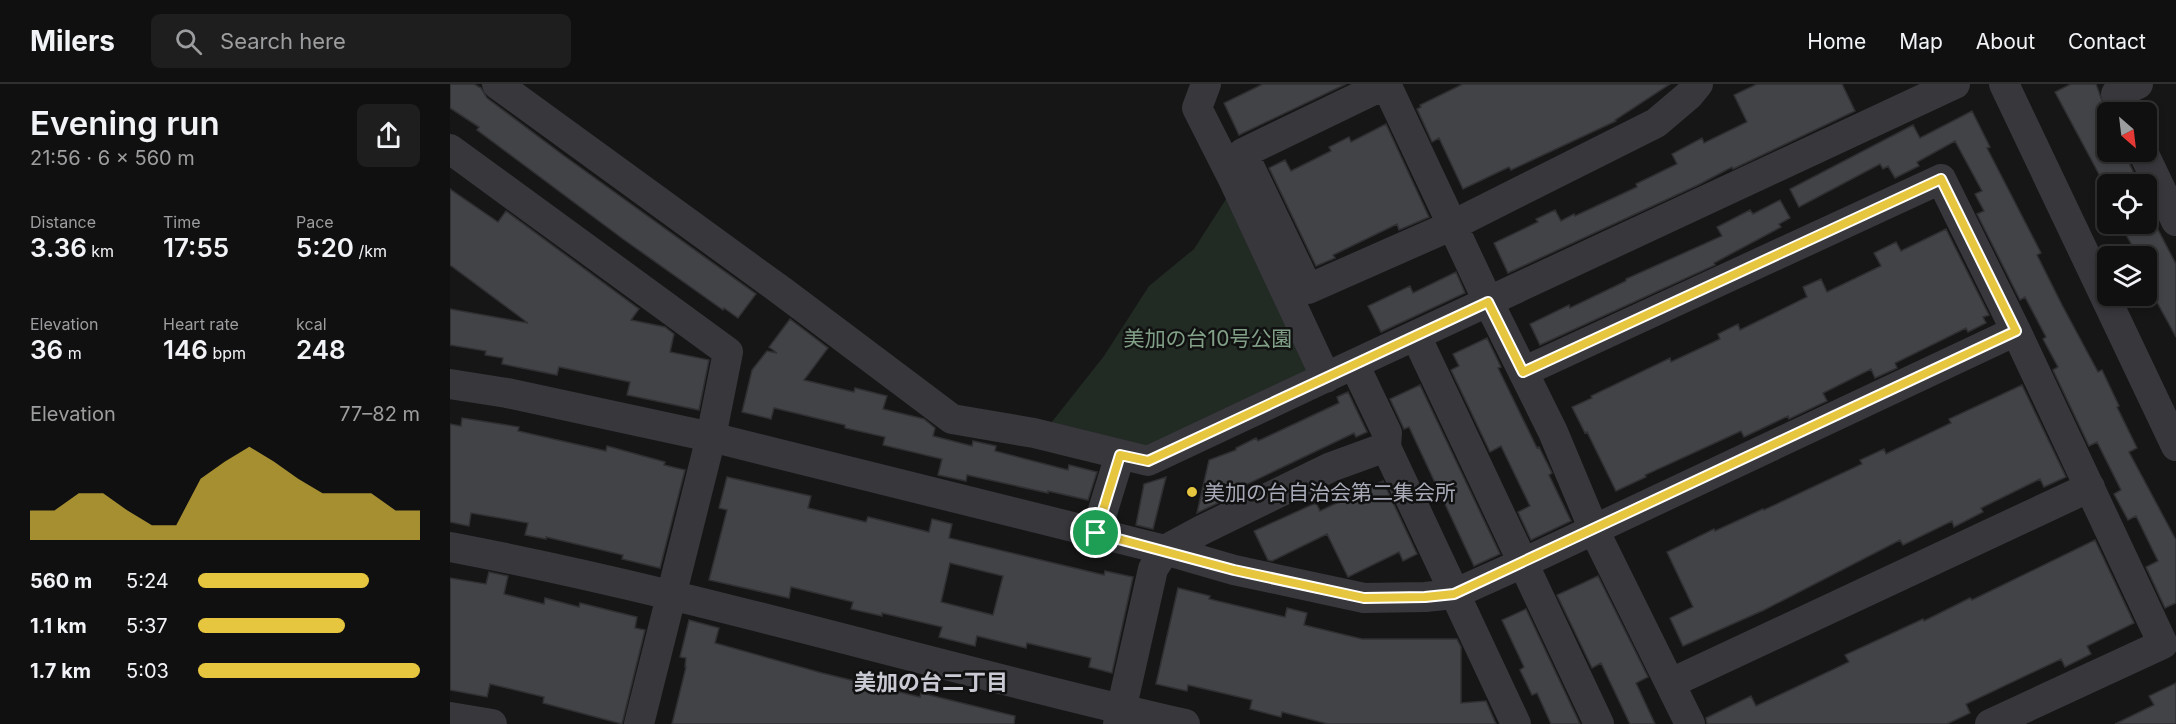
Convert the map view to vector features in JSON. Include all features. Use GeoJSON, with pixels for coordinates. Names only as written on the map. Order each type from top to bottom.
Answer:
{"type":"FeatureCollection","features":[{"type":"Feature","properties":{"kind":"street"},"geometry":{"type":"LineString","coordinates":[[497,84],[952,418],[1034,433],[1148,461],[1955,84]]}},
{"type":"Feature","properties":{"kind":"street"},"geometry":{"type":"LineString","coordinates":[[1206,84],[1197,108],[1233,179],[1326,378]]}},
{"type":"Feature","properties":{"kind":"street"},"geometry":{"type":"LineString","coordinates":[[1690,724],[1594,530],[1553,432],[1488,302],[1453,225],[1386,84],[1243,153],[1308,289],[1453,225],[1656,123],[1689,95],[1698,84]]}},
{"type":"Feature","properties":{"kind":"street"},"geometry":{"type":"LineString","coordinates":[[2004,84],[2176,446]]}},
{"type":"Feature","properties":{"kind":"street"},"geometry":{"type":"LineString","coordinates":[[2120,102],[2116,94],[2138,84]]}},
{"type":"Feature","properties":{"kind":"street"},"geometry":{"type":"LineString","coordinates":[[450,149],[728,352],[711,437],[639,724]]}},
{"type":"Feature","properties":{"kind":"street"},"geometry":{"type":"LineString","coordinates":[[2148,162],[2176,221]]}},
{"type":"Feature","properties":{"kind":"street"},"geometry":{"type":"LineString","coordinates":[[1523,372],[1941,179],[2016,331],[2163,644],[1990,724]]}},
{"type":"Feature","properties":{"kind":"street"},"geometry":{"type":"LineString","coordinates":[[450,384],[507,393],[711,437],[1165,550],[1234,570],[1364,598],[1425,597],[1454,594],[1523,563],[2016,331]]}},
{"type":"Feature","properties":{"kind":"street"},"geometry":{"type":"LineString","coordinates":[[1416,336],[1599,724]]}},
{"type":"Feature","properties":{"kind":"street"},"geometry":{"type":"LineString","coordinates":[[1354,363],[1387,434],[1386,447],[1516,724]]}},
{"type":"Feature","properties":{"kind":"street"},"geometry":{"type":"LineString","coordinates":[[1120,717],[1153,569],[1165,550],[1331,467],[1386,447]]}},
{"type":"Feature","properties":{"kind":"street"},"geometry":{"type":"LineString","coordinates":[[1096,533],[1120,455]]}},
{"type":"Feature","properties":{"kind":"street"},"geometry":{"type":"LineString","coordinates":[[1671,683],[2090,487]]}},
{"type":"Feature","properties":{"kind":"street"},"geometry":{"type":"LineString","coordinates":[[450,547],[540,564],[672,596],[1120,717],[1185,724]]}},
{"type":"Feature","properties":{"kind":"street"},"geometry":{"type":"LineString","coordinates":[[450,717],[492,724]]}},
{"type":"Feature","properties":{"kind":"green space","name":"美加の台10号公園"},"geometry":{"type":"Polygon","coordinates":[[[1228,196],[1310,367],[1304,378],[1147,453],[1047,428],[1104,356],[1149,286],[1194,249],[1228,196]]]}},
{"type":"Feature","properties":{"kind":"building"},"geometry":{"type":"Polygon","coordinates":[[[450,84],[474,84],[481,88],[487,98],[563,155],[756,294],[738,318],[724,308],[723,310],[623,239],[477,130],[479,127],[450,108],[450,84]]]}},
{"type":"Feature","properties":{"kind":"building"},"geometry":{"type":"Polygon","coordinates":[[[1263,84],[1346,84],[1239,135],[1224,103],[1263,84]]]}},
{"type":"Feature","properties":{"kind":"building"},"geometry":{"type":"Polygon","coordinates":[[[1463,84],[1670,84],[1616,121],[1511,170],[1509,167],[1463,189],[1439,138],[1432,142],[1417,109],[1421,107],[1420,105],[1463,84]]]}},
{"type":"Feature","properties":{"kind":"building"},"geometry":{"type":"Polygon","coordinates":[[[1757,84],[1842,84],[1855,111],[1508,273],[1494,243],[1538,222],[1536,219],[1555,210],[1561,221],[1637,187],[1636,184],[1677,164],[1672,154],[1702,138],[1704,143],[1747,122],[1734,95],[1757,84]]]}},
{"type":"Feature","properties":{"kind":"building"},"geometry":{"type":"Polygon","coordinates":[[[2071,84],[2096,84],[2103,102],[2097,102],[2097,162],[2129,162],[2134,174],[2099,174],[2055,92],[2071,84]]]}},
{"type":"Feature","properties":{"kind":"building"},"geometry":{"type":"Polygon","coordinates":[[[1972,111],[1990,147],[1987,148],[2041,253],[2037,255],[2062,305],[2098,372],[2102,370],[2137,448],[2129,452],[2176,540],[2176,603],[2165,608],[2146,567],[2158,561],[2136,516],[2128,520],[2114,494],[2121,490],[2097,442],[2089,446],[2053,370],[2058,367],[2043,339],[2046,337],[2025,297],[2020,300],[1977,214],[1984,211],[1975,194],[1982,191],[1955,141],[1917,162],[1919,166],[1895,178],[1888,166],[1883,169],[1880,164],[1799,207],[1790,189],[1913,125],[1920,138],[1972,111]]]}},
{"type":"Feature","properties":{"kind":"building"},"geometry":{"type":"Polygon","coordinates":[[[1386,124],[1429,217],[1399,230],[1397,224],[1333,255],[1335,258],[1316,266],[1269,168],[1285,160],[1291,171],[1331,151],[1329,147],[1349,137],[1351,142],[1386,124]]]}},
{"type":"Feature","properties":{"kind":"building"},"geometry":{"type":"Polygon","coordinates":[[[450,189],[498,222],[506,211],[639,309],[631,320],[665,327],[674,334],[670,352],[709,360],[699,410],[627,395],[630,382],[559,367],[557,375],[502,364],[503,358],[485,355],[486,351],[450,345],[450,309],[528,323],[450,265],[450,189]]]}},
{"type":"Feature","properties":{"kind":"building"},"geometry":{"type":"Polygon","coordinates":[[[1780,200],[1790,218],[1779,224],[1781,227],[1714,263],[1715,265],[1540,345],[1530,324],[1569,305],[1570,308],[1626,279],[1722,236],[1717,227],[1750,210],[1753,214],[1780,200]]]}},
{"type":"Feature","properties":{"kind":"building"},"geometry":{"type":"Polygon","coordinates":[[[2157,228],[2176,264],[2176,337],[2157,302],[2157,246],[2132,246],[2126,234],[2157,234],[2157,228]]]}},
{"type":"Feature","properties":{"kind":"building"},"geometry":{"type":"Polygon","coordinates":[[[1946,229],[1989,315],[1983,317],[1986,323],[1968,332],[1966,328],[1895,363],[1897,368],[1875,378],[1871,369],[1823,393],[1827,401],[1789,419],[1788,416],[1744,437],[1741,431],[1645,475],[1646,477],[1616,491],[1572,407],[1670,358],[1671,362],[1720,339],[1718,334],[1738,324],[1740,330],[1807,297],[1803,287],[1821,279],[1827,292],[1881,266],[1874,253],[1896,242],[1901,251],[1946,229]]]}},
{"type":"Feature","properties":{"kind":"building"},"geometry":{"type":"Polygon","coordinates":[[[1456,272],[1465,293],[1381,332],[1368,306],[1410,286],[1413,293],[1456,272]]]}},
{"type":"Feature","properties":{"kind":"building"},"geometry":{"type":"Polygon","coordinates":[[[790,319],[828,348],[804,380],[854,392],[855,388],[887,396],[883,409],[924,419],[935,428],[933,436],[972,446],[973,441],[996,446],[995,451],[1068,470],[1069,465],[1097,472],[1088,500],[967,475],[966,481],[938,475],[942,459],[883,445],[885,437],[845,428],[845,425],[774,408],[771,419],[742,412],[752,370],[767,351],[777,353],[769,347],[790,319]]]}},
{"type":"Feature","properties":{"kind":"building"},"geometry":{"type":"Polygon","coordinates":[[[1487,338],[1501,367],[1498,368],[1537,448],[1539,447],[1552,473],[1549,475],[1571,521],[1531,540],[1518,512],[1530,506],[1501,446],[1490,452],[1451,370],[1459,366],[1453,354],[1487,338]]]}},
{"type":"Feature","properties":{"kind":"building"},"geometry":{"type":"Polygon","coordinates":[[[1420,385],[1500,554],[1474,566],[1409,427],[1404,429],[1390,399],[1420,385]]]}},
{"type":"Feature","properties":{"kind":"building"},"geometry":{"type":"Polygon","coordinates":[[[2022,385],[2066,477],[2044,487],[2040,479],[1981,508],[1983,512],[1954,527],[1952,521],[1903,545],[1900,540],[1764,610],[1683,646],[1670,618],[1693,607],[1667,552],[1862,464],[1860,460],[1884,449],[1886,454],[1951,423],[1949,419],[2022,385]]]}},
{"type":"Feature","properties":{"kind":"building"},"geometry":{"type":"Polygon","coordinates":[[[1348,392],[1367,432],[1356,437],[1354,433],[1239,488],[1241,492],[1197,513],[1209,460],[1236,450],[1256,438],[1258,441],[1339,403],[1337,397],[1348,392]]]}},
{"type":"Feature","properties":{"kind":"building"},"geometry":{"type":"Polygon","coordinates":[[[462,418],[519,427],[518,431],[606,451],[607,446],[685,470],[660,568],[622,559],[623,555],[546,537],[546,539],[525,535],[528,523],[471,513],[469,526],[450,522],[450,424],[461,426],[462,418]]]}},
{"type":"Feature","properties":{"kind":"building"},"geometry":{"type":"Polygon","coordinates":[[[727,477],[811,496],[808,508],[866,522],[868,517],[929,532],[932,519],[952,524],[949,538],[1104,575],[1105,571],[1133,577],[1112,673],[1089,667],[1091,658],[1027,643],[1026,648],[977,636],[975,646],[939,637],[942,627],[882,613],[882,616],[851,609],[853,602],[791,587],[789,598],[709,580],[727,510],[719,508],[727,477]],[[950,563],[941,602],[993,615],[1003,576],[950,563]]]}},
{"type":"Feature","properties":{"kind":"building"},"geometry":{"type":"Polygon","coordinates":[[[1166,477],[1153,529],[1136,525],[1144,484],[1166,477]]]}},
{"type":"Feature","properties":{"kind":"building"},"geometry":{"type":"Polygon","coordinates":[[[1383,481],[1417,554],[1403,561],[1399,552],[1348,577],[1327,534],[1272,561],[1268,560],[1254,531],[1316,503],[1320,511],[1383,481]]]}},
{"type":"Feature","properties":{"kind":"building"},"geometry":{"type":"Polygon","coordinates":[[[2095,540],[2134,623],[2087,646],[2091,654],[2065,667],[2061,659],[1966,704],[1970,713],[1947,724],[1707,724],[1706,718],[1751,696],[1756,706],[1849,662],[1845,655],[1923,619],[1924,621],[1970,598],[1972,600],[2095,540]]]}},
{"type":"Feature","properties":{"kind":"building"},"geometry":{"type":"Polygon","coordinates":[[[489,572],[508,576],[504,594],[544,604],[545,598],[579,607],[580,603],[637,617],[635,628],[645,630],[622,724],[543,703],[544,697],[490,684],[487,697],[450,690],[450,578],[486,584],[489,572]]]}},
{"type":"Feature","properties":{"kind":"building"},"geometry":{"type":"Polygon","coordinates":[[[1598,576],[1648,677],[1636,683],[1655,724],[1630,724],[1601,663],[1592,668],[1557,595],[1598,576]]]}},
{"type":"Feature","properties":{"kind":"building"},"geometry":{"type":"Polygon","coordinates":[[[1178,588],[1210,596],[1209,599],[1285,617],[1287,608],[1307,613],[1304,625],[1362,639],[1457,639],[1461,647],[1461,703],[1486,701],[1496,724],[1328,724],[1282,712],[1281,717],[1250,709],[1252,700],[1188,685],[1187,691],[1156,684],[1178,588]]]}},
{"type":"Feature","properties":{"kind":"building"},"geometry":{"type":"Polygon","coordinates":[[[1526,609],[1580,724],[1551,724],[1537,693],[1532,695],[1520,670],[1524,667],[1502,620],[1526,609]]]}},
{"type":"Feature","properties":{"kind":"building"},"geometry":{"type":"Polygon","coordinates":[[[689,620],[719,628],[715,643],[920,697],[921,693],[1015,716],[1014,724],[672,724],[686,667],[686,658],[680,657],[689,620]]]}},
{"type":"Feature","properties":{"kind":"building"},"geometry":{"type":"Polygon","coordinates":[[[2176,683],[2176,724],[2115,724],[2154,705],[2149,696],[2176,683]]]}},
{"type":"Feature","properties":{"kind":"place","name":"美加の台自治会第二集会所"},"geometry":{"type":"Point","coordinates":[1192,492]}},
{"type":"Feature","properties":{"kind":"district","name":"美加の台二丁目"},"geometry":{"type":"Point","coordinates":[931,682]}},
{"type":"Feature","properties":{"kind":"route"},"geometry":{"type":"LineString","coordinates":[[1941,179],[2016,331],[1454,594],[1364,598],[1234,570],[1096,533],[1120,455],[1148,461],[1488,302],[1523,372],[1941,179]]}}]}
